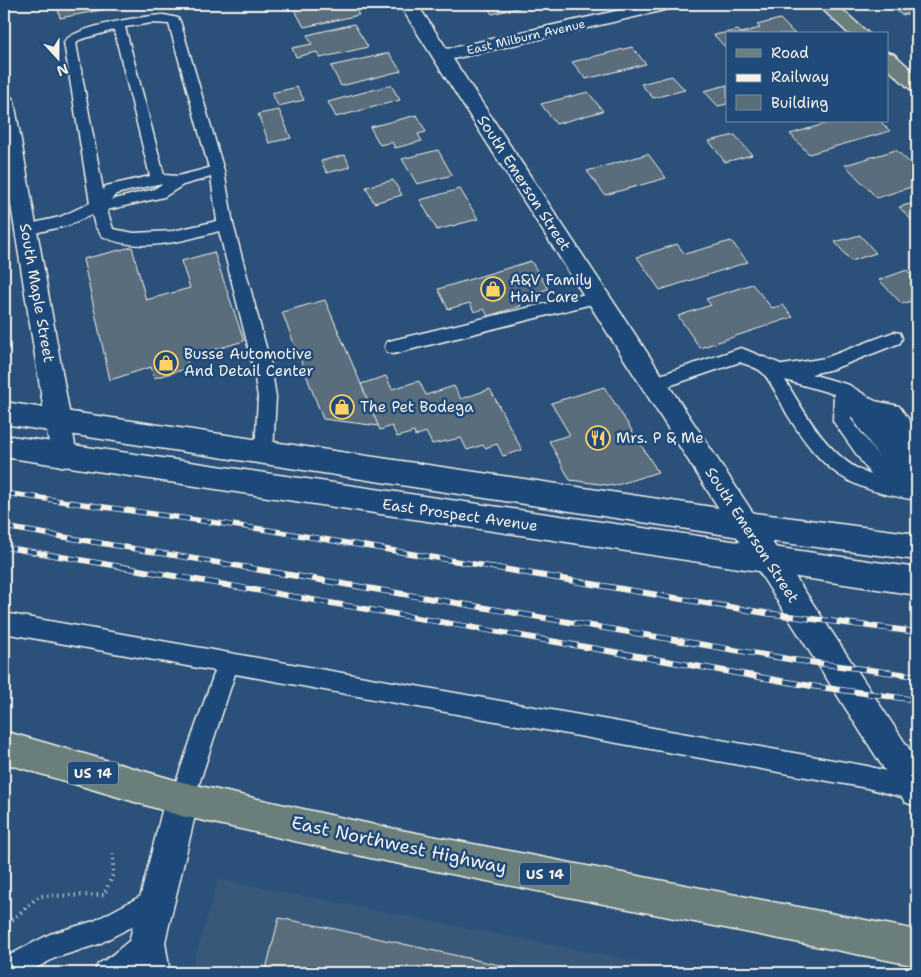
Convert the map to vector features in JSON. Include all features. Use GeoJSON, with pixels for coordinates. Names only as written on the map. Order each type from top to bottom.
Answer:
{"type":"FeatureCollection","features":[{"type":"Feature","properties":{"kind":"main road"},"geometry":{"type":"LineString","coordinates":[[826,4],[858,32]]}},
{"type":"Feature","properties":{"kind":"main road"},"geometry":{"type":"LineString","coordinates":[[888,59],[917,85]]}},
{"type":"Feature","properties":{"kind":"main road","name":"East Northwest Highway"},"geometry":{"type":"LineString","coordinates":[[4,747],[182,799],[375,842],[917,948]]}},
{"type":"Feature","properties":{"kind":"street","name":"South Emerson Street"},"geometry":{"type":"LineString","coordinates":[[408,4],[917,790]]}},
{"type":"Feature","properties":{"kind":"street","name":"East Milburn Avenue"},"geometry":{"type":"LineString","coordinates":[[442,56],[669,4]]}},
{"type":"Feature","properties":{"kind":"street","name":"South Maple Street"},"geometry":{"type":"LineString","coordinates":[[4,101],[60,421],[64,456]]}},
{"type":"Feature","properties":{"kind":"street"},"geometry":{"type":"LineString","coordinates":[[4,413],[746,525],[917,547]]}},
{"type":"Feature","properties":{"kind":"street","name":"East Prospect Avenue"},"geometry":{"type":"LineString","coordinates":[[4,446],[769,562],[917,582]]}},
{"type":"Feature","properties":{"kind":"street"},"geometry":{"type":"LineString","coordinates":[[149,958],[156,900],[182,799]]}},
{"type":"Feature","properties":{"kind":"lane"},"geometry":{"type":"LineString","coordinates":[[225,224],[171,238],[150,240],[109,234],[105,230],[98,205],[70,42],[74,37],[119,26],[165,18],[174,21],[217,171],[225,224],[262,366],[267,397],[264,452]]}},
{"type":"Feature","properties":{"kind":"lane"},"geometry":{"type":"LineString","coordinates":[[119,26],[158,179]]}},
{"type":"Feature","properties":{"kind":"lane"},"geometry":{"type":"LineString","coordinates":[[98,205],[113,205],[159,193],[178,181],[217,171]]}},
{"type":"Feature","properties":{"kind":"lane"},"geometry":{"type":"LineString","coordinates":[[26,230],[64,221],[98,205],[111,190],[158,179],[178,181]]}},
{"type":"Feature","properties":{"kind":"lane"},"geometry":{"type":"LineString","coordinates":[[393,347],[598,297]]}},
{"type":"Feature","properties":{"kind":"lane"},"geometry":{"type":"LineString","coordinates":[[769,368],[798,371],[827,364],[894,338]]}},
{"type":"Feature","properties":{"kind":"lane"},"geometry":{"type":"LineString","coordinates":[[654,384],[741,355],[769,368],[843,390],[871,408],[917,468]]}},
{"type":"Feature","properties":{"kind":"lane"},"geometry":{"type":"LineString","coordinates":[[769,368],[801,420],[833,461],[855,477],[892,489],[915,492]]}},
{"type":"Feature","properties":{"kind":"lane"},"geometry":{"type":"LineString","coordinates":[[843,390],[842,421],[892,489]]}},
{"type":"Feature","properties":{"kind":"lane"},"geometry":{"type":"LineString","coordinates":[[843,390],[915,492]]}},
{"type":"Feature","properties":{"kind":"lane"},"geometry":{"type":"LineString","coordinates":[[871,408],[893,411],[917,444]]}},
{"type":"Feature","properties":{"kind":"lane"},"geometry":{"type":"LineString","coordinates":[[4,623],[867,777],[917,790]]}},
{"type":"Feature","properties":{"kind":"lane"},"geometry":{"type":"LineString","coordinates":[[182,799],[228,663]]}},
{"type":"Feature","properties":{"kind":"lane"},"geometry":{"type":"LineString","coordinates":[[4,972],[50,947],[99,932],[156,900]]}},
{"type":"Feature","properties":{"kind":"lane"},"geometry":{"type":"LineString","coordinates":[[107,973],[120,966],[149,958]]}},
{"type":"Feature","properties":{"kind":"path"},"geometry":{"type":"LineString","coordinates":[[4,927],[39,896],[104,895],[112,883],[114,869],[113,852]]}},
{"type":"Feature","properties":{"kind":"shaded area"},"geometry":{"type":"Polygon","coordinates":[[[218,879],[695,973],[191,973],[218,879]]]}},
{"type":"Feature","properties":{"kind":"building"},"geometry":{"type":"Polygon","coordinates":[[[57,4],[132,4],[60,18],[57,4]]]}},
{"type":"Feature","properties":{"kind":"building"},"geometry":{"type":"Polygon","coordinates":[[[306,4],[352,4],[359,15],[304,27],[293,7],[306,4]]]}},
{"type":"Feature","properties":{"kind":"building"},"geometry":{"type":"Polygon","coordinates":[[[485,4],[535,4],[492,14],[485,4]]]}},
{"type":"Feature","properties":{"kind":"building"},"geometry":{"type":"Polygon","coordinates":[[[888,4],[917,4],[917,12],[902,15],[888,4]]]}},
{"type":"Feature","properties":{"kind":"building"},"geometry":{"type":"Polygon","coordinates":[[[780,19],[793,32],[745,32],[760,28],[757,25],[780,19]]]}},
{"type":"Feature","properties":{"kind":"building"},"geometry":{"type":"Polygon","coordinates":[[[354,24],[368,47],[320,58],[317,52],[296,57],[292,48],[312,44],[307,35],[354,24]]]}},
{"type":"Feature","properties":{"kind":"building"},"geometry":{"type":"Polygon","coordinates":[[[726,32],[726,48],[714,35],[726,32]]]}},
{"type":"Feature","properties":{"kind":"building"},"geometry":{"type":"Polygon","coordinates":[[[632,47],[646,64],[586,79],[572,62],[632,47]]]}},
{"type":"Feature","properties":{"kind":"building"},"geometry":{"type":"Polygon","coordinates":[[[389,53],[401,71],[341,86],[331,66],[389,53]]]}},
{"type":"Feature","properties":{"kind":"building"},"geometry":{"type":"Polygon","coordinates":[[[672,76],[685,90],[653,98],[641,84],[672,76]]]}},
{"type":"Feature","properties":{"kind":"building"},"geometry":{"type":"Polygon","coordinates":[[[391,85],[400,100],[336,117],[328,102],[391,85]]]}},
{"type":"Feature","properties":{"kind":"building"},"geometry":{"type":"Polygon","coordinates":[[[726,85],[726,104],[718,106],[704,91],[726,85]]]}},
{"type":"Feature","properties":{"kind":"building"},"geometry":{"type":"Polygon","coordinates":[[[297,87],[304,100],[278,106],[272,93],[297,87]]]}},
{"type":"Feature","properties":{"kind":"building"},"geometry":{"type":"Polygon","coordinates":[[[588,92],[603,111],[556,124],[541,104],[588,92]]]}},
{"type":"Feature","properties":{"kind":"building"},"geometry":{"type":"Polygon","coordinates":[[[279,110],[291,138],[269,143],[258,114],[279,110]]]}},
{"type":"Feature","properties":{"kind":"building"},"geometry":{"type":"Polygon","coordinates":[[[417,115],[426,132],[418,134],[422,141],[395,148],[392,142],[380,145],[370,127],[417,115]]]}},
{"type":"Feature","properties":{"kind":"building"},"geometry":{"type":"Polygon","coordinates":[[[832,122],[881,122],[890,131],[809,154],[790,134],[832,122]]]}},
{"type":"Feature","properties":{"kind":"building"},"geometry":{"type":"Polygon","coordinates":[[[735,135],[752,155],[725,162],[709,141],[735,135]]]}},
{"type":"Feature","properties":{"kind":"building"},"geometry":{"type":"Polygon","coordinates":[[[438,150],[452,175],[417,184],[402,159],[438,150]]]}},
{"type":"Feature","properties":{"kind":"building"},"geometry":{"type":"Polygon","coordinates":[[[896,150],[910,163],[917,161],[917,185],[877,198],[845,165],[896,150]]]}},
{"type":"Feature","properties":{"kind":"building"},"geometry":{"type":"Polygon","coordinates":[[[648,154],[666,178],[605,195],[587,171],[648,154]]]}},
{"type":"Feature","properties":{"kind":"building"},"geometry":{"type":"Polygon","coordinates":[[[345,155],[350,167],[327,173],[321,161],[345,155]]]}},
{"type":"Feature","properties":{"kind":"building"},"geometry":{"type":"Polygon","coordinates":[[[393,180],[402,195],[374,203],[366,187],[393,180]]]}},
{"type":"Feature","properties":{"kind":"building"},"geometry":{"type":"Polygon","coordinates":[[[460,189],[478,219],[437,230],[420,200],[460,189]]]}},
{"type":"Feature","properties":{"kind":"building"},"geometry":{"type":"Polygon","coordinates":[[[917,202],[917,226],[899,207],[917,202]]]}},
{"type":"Feature","properties":{"kind":"building"},"geometry":{"type":"Polygon","coordinates":[[[860,235],[876,253],[851,261],[835,242],[860,235]]]}},
{"type":"Feature","properties":{"kind":"building"},"geometry":{"type":"Polygon","coordinates":[[[731,241],[748,262],[660,290],[637,257],[677,244],[685,254],[731,241]]]}},
{"type":"Feature","properties":{"kind":"building"},"geometry":{"type":"Polygon","coordinates":[[[132,247],[146,300],[190,288],[181,261],[214,252],[244,341],[186,358],[189,368],[154,378],[151,367],[110,380],[83,259],[132,247]]]}},
{"type":"Feature","properties":{"kind":"building","name":"A&V Family Hair Care"},"geometry":{"type":"Polygon","coordinates":[[[531,261],[548,289],[517,299],[521,306],[488,316],[484,309],[474,312],[470,303],[448,309],[438,289],[531,261]]]}},
{"type":"Feature","properties":{"kind":"building"},"geometry":{"type":"Polygon","coordinates":[[[907,270],[917,282],[917,299],[902,304],[879,280],[907,270]]]}},
{"type":"Feature","properties":{"kind":"building"},"geometry":{"type":"Polygon","coordinates":[[[752,284],[772,308],[783,305],[793,317],[700,348],[678,316],[711,305],[706,299],[752,284]]]}},
{"type":"Feature","properties":{"kind":"building"},"geometry":{"type":"Polygon","coordinates":[[[325,300],[379,426],[323,419],[282,312],[325,300]]]}},
{"type":"Feature","properties":{"kind":"building"},"geometry":{"type":"Polygon","coordinates":[[[386,376],[392,389],[419,381],[426,395],[454,386],[461,399],[490,389],[522,450],[503,456],[497,444],[485,448],[483,445],[467,450],[461,438],[432,444],[426,432],[415,436],[414,432],[397,437],[392,426],[380,430],[361,384],[386,376]]]}},
{"type":"Feature","properties":{"kind":"building","name":"Mrs. P & Me"},"geometry":{"type":"Polygon","coordinates":[[[604,387],[658,472],[614,486],[570,480],[549,441],[570,435],[551,403],[604,387]]]}},
{"type":"Feature","properties":{"kind":"building"},"geometry":{"type":"Polygon","coordinates":[[[279,918],[522,970],[521,973],[265,973],[279,918]]]}},
{"type":"Feature","properties":{"kind":"railway"},"geometry":{"type":"LineString","coordinates":[[4,493],[268,530],[498,568]]}},
{"type":"Feature","properties":{"kind":"railway"},"geometry":{"type":"LineString","coordinates":[[4,527],[250,568]]}},
{"type":"Feature","properties":{"kind":"railway"},"geometry":{"type":"LineString","coordinates":[[4,547],[129,568]]}},
{"type":"Feature","properties":{"kind":"railway"},"geometry":{"type":"LineString","coordinates":[[122,567],[811,686],[917,700]]}},
{"type":"Feature","properties":{"kind":"railway"},"geometry":{"type":"LineString","coordinates":[[243,567],[794,660],[917,676]]}},
{"type":"Feature","properties":{"kind":"railway"},"geometry":{"type":"LineString","coordinates":[[491,567],[765,613],[917,632]]}},
{"type":"Feature","properties":{"kind":"place","name":"A&V Family Hair Care"},"geometry":{"type":"Point","coordinates":[493,289]}},
{"type":"Feature","properties":{"kind":"place","name":"Busse Automotive And Detail Center"},"geometry":{"type":"Point","coordinates":[166,363]}},
{"type":"Feature","properties":{"kind":"place","name":"The Pet Bodega"},"geometry":{"type":"Point","coordinates":[342,407]}},
{"type":"Feature","properties":{"kind":"place","name":"Mrs. P & Me"},"geometry":{"type":"Point","coordinates":[598,438]}}]}
